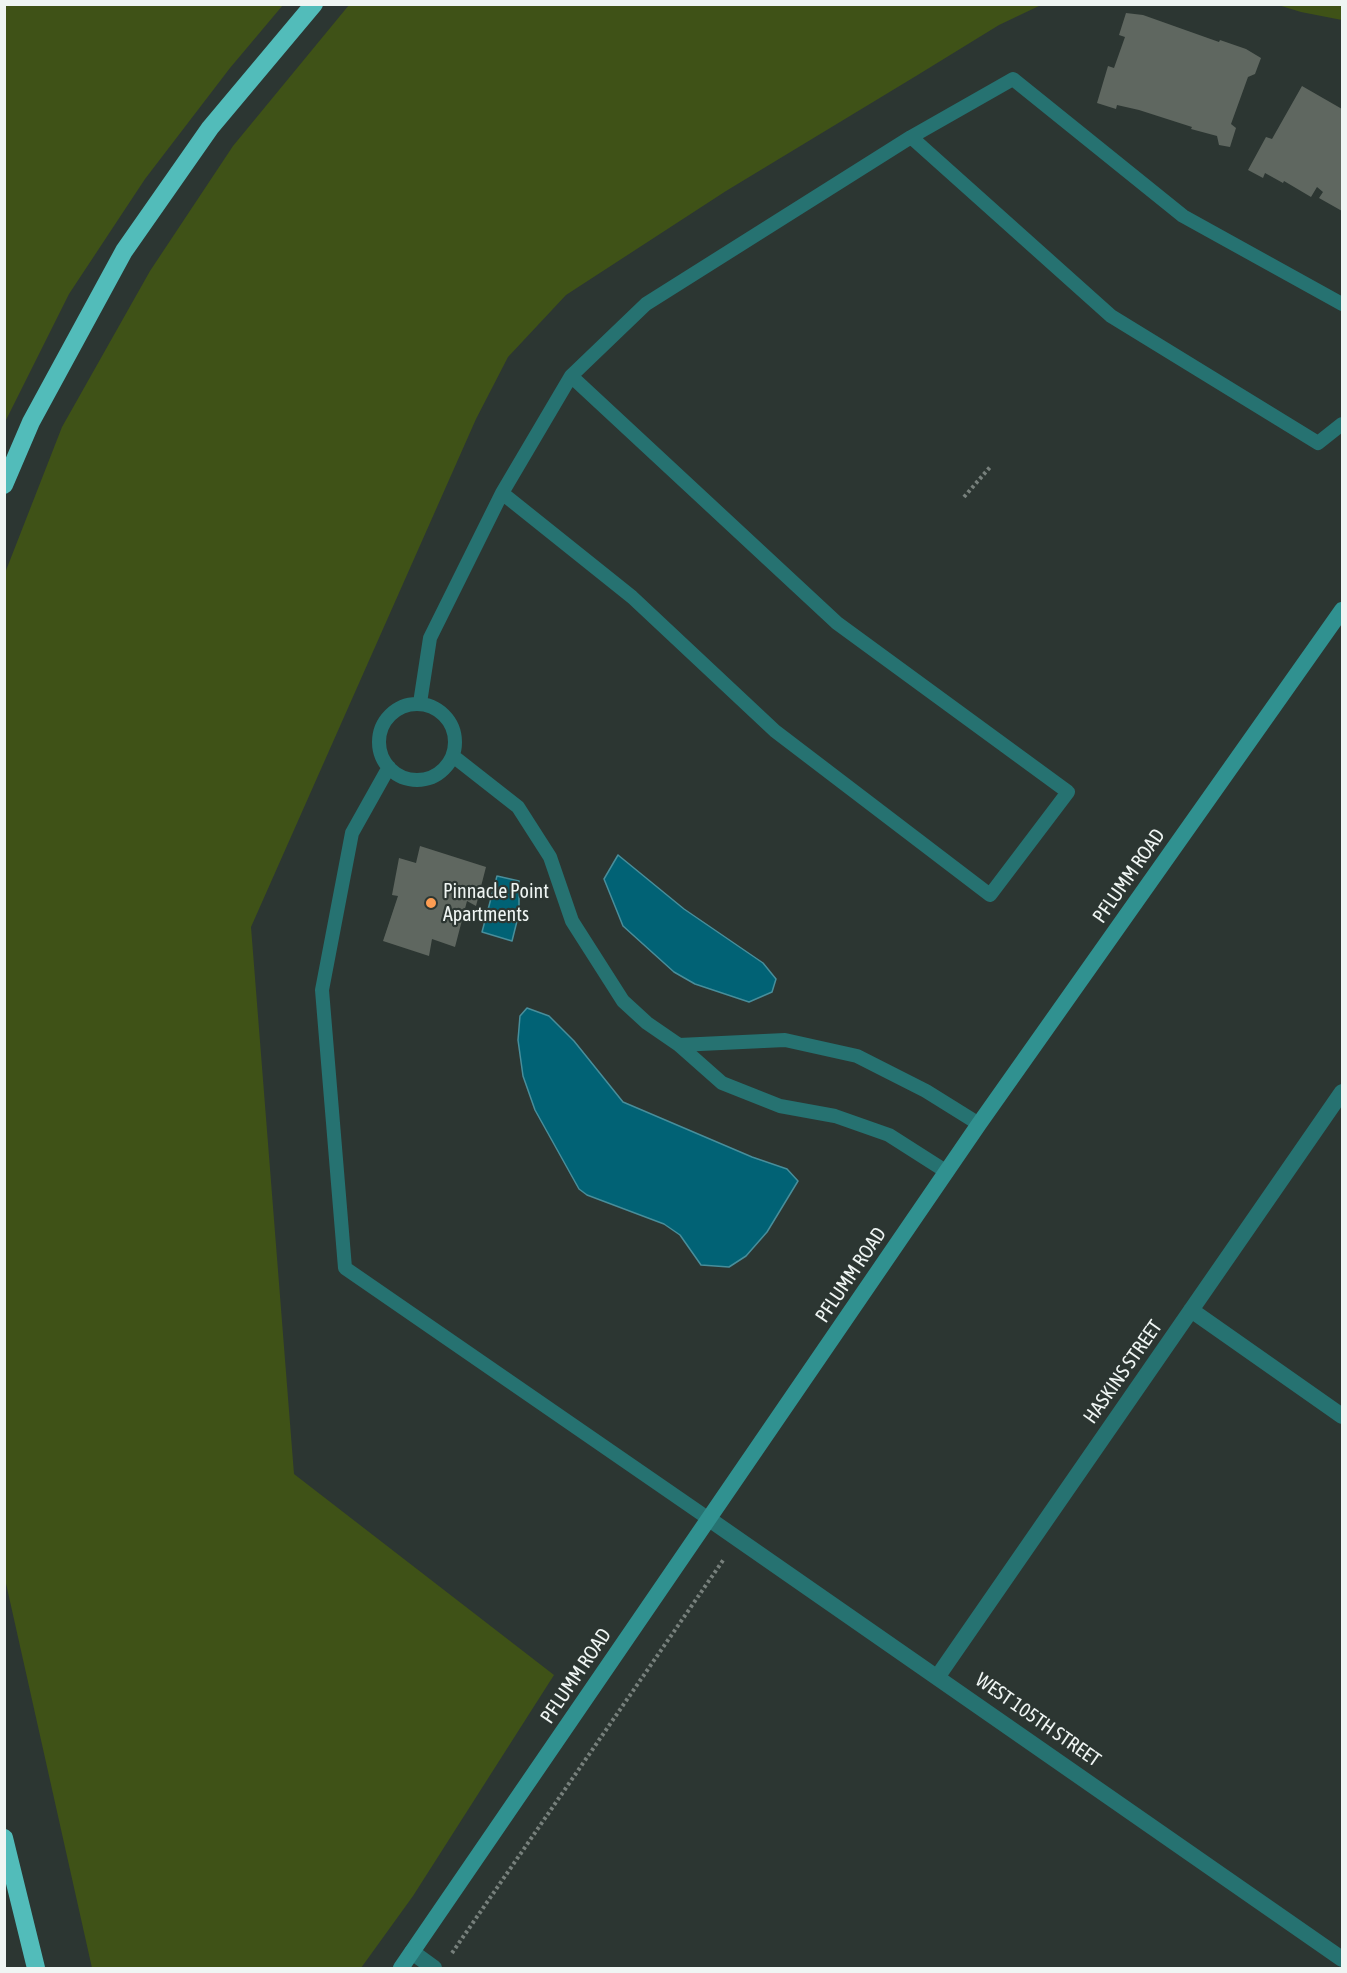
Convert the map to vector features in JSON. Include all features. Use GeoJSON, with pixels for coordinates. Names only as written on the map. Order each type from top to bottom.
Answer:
{"type":"FeatureCollection","features":[{"type":"Feature","properties":{"kind":"highway"},"geometry":{"type":"LineString","coordinates":[[4,485],[31,422],[124,251],[210,128],[314,4]]}},
{"type":"Feature","properties":{"kind":"highway"},"geometry":{"type":"LineString","coordinates":[[4,1838],[36,1968]]}},
{"type":"Feature","properties":{"kind":"main road","name":"PFLUMM ROAD"},"geometry":{"type":"LineString","coordinates":[[401,1968],[980,1124],[1342,610]]}},
{"type":"Feature","properties":{"kind":"street","name":"HASKINS STREET"},"geometry":{"type":"LineString","coordinates":[[938,1676],[1342,1092]]}},
{"type":"Feature","properties":{"kind":"street"},"geometry":{"type":"LineString","coordinates":[[1191,1310],[1342,1416]]}},
{"type":"Feature","properties":{"kind":"street","name":"WEST 105TH STREET"},"geometry":{"type":"LineString","coordinates":[[709,1519],[1342,1959]]}},
{"type":"Feature","properties":{"kind":"street"},"geometry":{"type":"LineString","coordinates":[[412,1952],[434,1968]]}},
{"type":"Feature","properties":{"kind":"lane"},"geometry":{"type":"LineString","coordinates":[[420,703],[430,638],[502,493],[572,376],[646,304],[911,137],[1013,79],[1183,216],[1342,304]]}},
{"type":"Feature","properties":{"kind":"lane"},"geometry":{"type":"LineString","coordinates":[[911,137],[1111,316],[1318,443],[1342,424]]}},
{"type":"Feature","properties":{"kind":"lane"},"geometry":{"type":"LineString","coordinates":[[502,493],[632,597],[775,731],[990,895],[1068,792],[837,622],[572,376]]}},
{"type":"Feature","properties":{"kind":"lane"},"geometry":{"type":"LineString","coordinates":[[420,703],[444,714],[452,725],[456,743],[453,756],[437,775],[411,780],[389,767],[382,756],[379,744],[381,730],[389,715],[400,708],[420,703]]}},
{"type":"Feature","properties":{"kind":"lane"},"geometry":{"type":"LineString","coordinates":[[453,756],[518,807],[550,857],[572,921],[623,1001],[647,1023],[679,1045],[722,1083],[780,1106],[835,1116],[889,1135],[947,1172]]}},
{"type":"Feature","properties":{"kind":"lane"},"geometry":{"type":"LineString","coordinates":[[389,767],[352,833],[322,990],[345,1268],[709,1519]]}},
{"type":"Feature","properties":{"kind":"lane"},"geometry":{"type":"LineString","coordinates":[[679,1045],[785,1040],[857,1056],[926,1091],[980,1124]]}},
{"type":"Feature","properties":{"kind":"path"},"geometry":{"type":"LineString","coordinates":[[964,497],[992,466]]}},
{"type":"Feature","properties":{"kind":"path"},"geometry":{"type":"LineString","coordinates":[[448,1959],[738,1539]]}},
{"type":"Feature","properties":{"kind":"green space"},"geometry":{"type":"Polygon","coordinates":[[[5,4],[283,5],[230,68],[145,179],[69,294],[5,422],[5,4]]]}},
{"type":"Feature","properties":{"kind":"green space"},"geometry":{"type":"Polygon","coordinates":[[[349,5],[1041,5],[999,25],[726,191],[566,295],[508,357],[476,419],[251,927],[294,1474],[554,1675],[413,1896],[361,1968],[92,1968],[5,1579],[5,573],[62,427],[150,271],[233,146],[349,5]]]}},
{"type":"Feature","properties":{"kind":"green space"},"geometry":{"type":"Polygon","coordinates":[[[1278,5],[1342,5],[1342,20],[1301,12],[1278,5]]]}},
{"type":"Feature","properties":{"kind":"water"},"geometry":{"type":"Polygon","coordinates":[[[618,855],[684,909],[763,963],[776,979],[772,992],[749,1002],[695,984],[674,972],[623,926],[604,879],[618,855]]]}},
{"type":"Feature","properties":{"kind":"water"},"geometry":{"type":"Polygon","coordinates":[[[497,876],[519,881],[519,913],[512,941],[482,932],[497,876]]]}},
{"type":"Feature","properties":{"kind":"water"},"geometry":{"type":"Polygon","coordinates":[[[527,1008],[549,1016],[574,1041],[623,1102],[752,1157],[787,1169],[798,1181],[767,1232],[746,1256],[729,1267],[701,1265],[680,1235],[664,1224],[587,1195],[579,1189],[535,1110],[523,1076],[518,1040],[520,1016],[527,1008]]]}},
{"type":"Feature","properties":{"kind":"building"},"geometry":{"type":"Polygon","coordinates":[[[1126,13],[1143,15],[1219,42],[1220,40],[1246,49],[1261,58],[1255,74],[1248,77],[1231,124],[1236,128],[1230,147],[1219,145],[1217,136],[1191,129],[1192,127],[1139,110],[1117,105],[1116,109],[1097,103],[1108,66],[1114,68],[1125,37],[1119,35],[1126,13]]]}},
{"type":"Feature","properties":{"kind":"building"},"geometry":{"type":"Polygon","coordinates":[[[1302,86],[1342,109],[1342,211],[1319,198],[1323,192],[1317,187],[1311,197],[1284,181],[1283,183],[1265,173],[1263,178],[1248,170],[1266,137],[1272,139],[1302,86]]]}},
{"type":"Feature","properties":{"kind":"building","name":"Pinnacle Point Apartments"},"geometry":{"type":"Polygon","coordinates":[[[420,846],[486,867],[476,906],[467,901],[455,947],[432,939],[429,956],[383,941],[398,896],[392,895],[399,858],[416,863],[420,846]]]}},
{"type":"Feature","properties":{"kind":"place","name":"Pinnacle Point Apartments"},"geometry":{"type":"Point","coordinates":[431,903]}}]}
